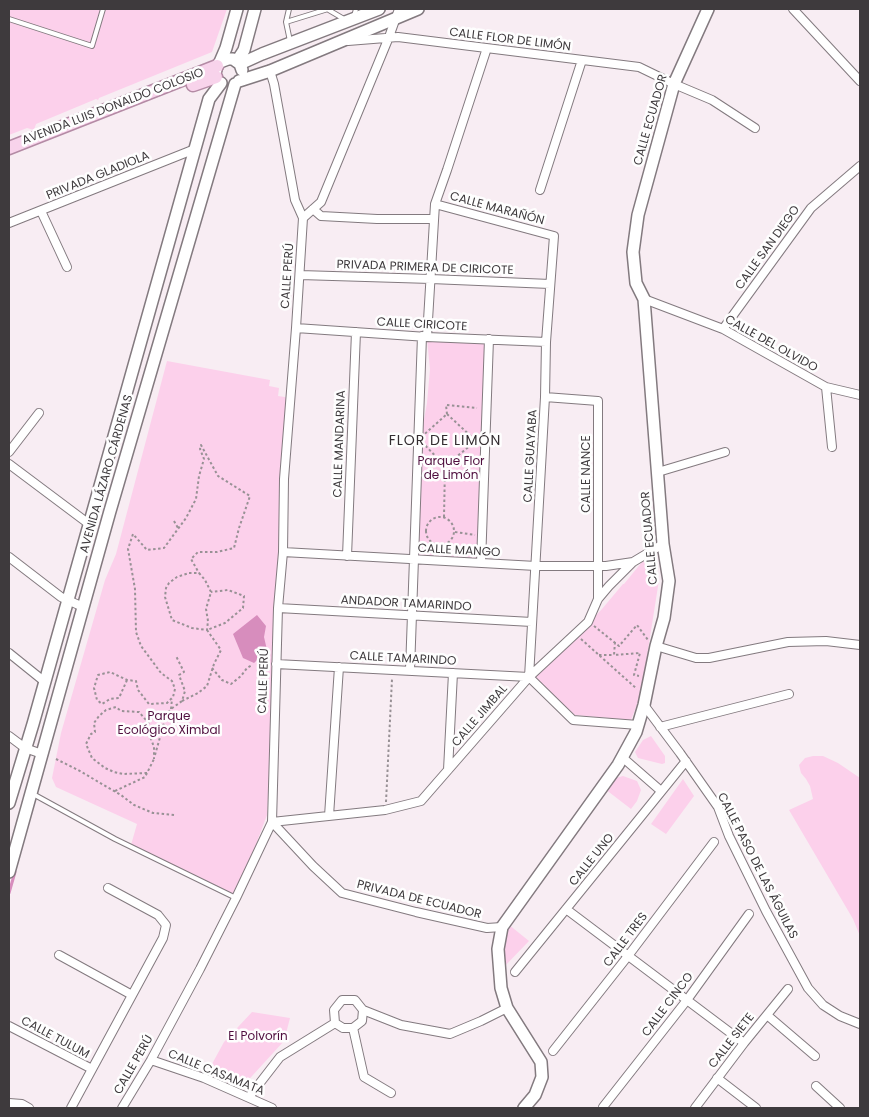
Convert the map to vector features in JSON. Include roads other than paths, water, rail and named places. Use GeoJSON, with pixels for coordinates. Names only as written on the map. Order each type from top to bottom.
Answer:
{"type":"FeatureCollection","features":[{"type":"Feature","properties":{"kind":"main road","name":"AVENIDA LÁZARO CÁRDENAS"},"geometry":{"type":"LineString","coordinates":[[9,803],[45,682],[209,99],[237,9]]}},
{"type":"Feature","properties":{"kind":"main road"},"geometry":{"type":"LineString","coordinates":[[238,63],[244,50],[255,9]]}},
{"type":"Feature","properties":{"kind":"main road"},"geometry":{"type":"LineString","coordinates":[[238,63],[352,16],[379,9]]}},
{"type":"Feature","properties":{"kind":"main road"},"geometry":{"type":"LineString","coordinates":[[218,72],[227,85],[237,83],[339,42],[397,13],[418,9]]}},
{"type":"Feature","properties":{"kind":"main road","name":"CALLE ECUADOR"},"geometry":{"type":"LineString","coordinates":[[524,1108],[535,1095],[542,1077],[541,1062],[507,1008],[501,988],[498,949],[502,927],[618,766],[636,732],[664,618],[669,582],[664,544],[644,299],[636,283],[633,252],[638,216],[674,84],[708,9]]}},
{"type":"Feature","properties":{"kind":"main road"},"geometry":{"type":"LineString","coordinates":[[9,158],[218,72],[228,59],[238,63],[242,73],[237,83]]}},
{"type":"Feature","properties":{"kind":"main road","name":"AVENIDA LUIS DONALDO COLOSIO"},"geometry":{"type":"LineString","coordinates":[[9,148],[218,72]]}},
{"type":"Feature","properties":{"kind":"main road","name":"AVENIDA LÁZARO CÁRDENAS"},"geometry":{"type":"LineString","coordinates":[[9,872],[110,511],[237,83]]}},
{"type":"Feature","properties":{"kind":"main road"},"geometry":{"type":"LineString","coordinates":[[94,507],[110,511]]}},
{"type":"Feature","properties":{"kind":"street"},"geometry":{"type":"LineString","coordinates":[[793,9],[860,81]]}},
{"type":"Feature","properties":{"kind":"street"},"geometry":{"type":"LineString","coordinates":[[303,218],[321,202],[389,37],[397,13]]}},
{"type":"Feature","properties":{"kind":"street","name":"CALLE FLOR DE LIMÓN"},"geometry":{"type":"LineString","coordinates":[[339,42],[398,37],[639,67],[712,100],[755,128]]}},
{"type":"Feature","properties":{"kind":"street"},"geometry":{"type":"LineString","coordinates":[[410,670],[419,439],[435,204],[487,48]]}},
{"type":"Feature","properties":{"kind":"street"},"geometry":{"type":"LineString","coordinates":[[540,190],[582,60]]}},
{"type":"Feature","properties":{"kind":"street","name":"CALLE PERÚ"},"geometry":{"type":"LineString","coordinates":[[122,1108],[151,1060],[236,898],[272,822],[278,608],[283,552],[284,479],[303,218],[295,200],[270,71]]}},
{"type":"Feature","properties":{"kind":"street","name":"PRIVADA GLADIOLA"},"geometry":{"type":"LineString","coordinates":[[9,223],[195,149]]}},
{"type":"Feature","properties":{"kind":"street","name":"CALLE SAN DIEGO"},"geometry":{"type":"LineString","coordinates":[[722,329],[811,208],[860,166]]}},
{"type":"Feature","properties":{"kind":"street","name":"CALLE MARAÑÓN"},"geometry":{"type":"LineString","coordinates":[[435,204],[554,236]]}},
{"type":"Feature","properties":{"kind":"street"},"geometry":{"type":"LineString","coordinates":[[313,209],[322,216],[377,219],[434,219]]}},
{"type":"Feature","properties":{"kind":"street"},"geometry":{"type":"LineString","coordinates":[[41,210],[67,267]]}},
{"type":"Feature","properties":{"kind":"street","name":"CALLE GUAYABA"},"geometry":{"type":"LineString","coordinates":[[530,677],[545,397],[546,342],[554,236]]}},
{"type":"Feature","properties":{"kind":"street","name":"PRIVADA PRIMERA DE CIRICOTE"},"geometry":{"type":"LineString","coordinates":[[300,275],[550,284]]}},
{"type":"Feature","properties":{"kind":"street","name":"CALLE DEL OLVIDO"},"geometry":{"type":"LineString","coordinates":[[644,299],[722,329],[826,387],[860,395]]}},
{"type":"Feature","properties":{"kind":"street","name":"CALLE CIRICOTE"},"geometry":{"type":"LineString","coordinates":[[296,328],[546,342]]}},
{"type":"Feature","properties":{"kind":"street","name":"CALLE MANDARINA"},"geometry":{"type":"LineString","coordinates":[[347,556],[356,332]]}},
{"type":"Feature","properties":{"kind":"street"},"geometry":{"type":"LineString","coordinates":[[481,564],[489,339]]}},
{"type":"Feature","properties":{"kind":"street"},"geometry":{"type":"LineString","coordinates":[[826,387],[832,447]]}},
{"type":"Feature","properties":{"kind":"street","name":"CALLE NANCE"},"geometry":{"type":"LineString","coordinates":[[545,397],[598,401],[598,599]]}},
{"type":"Feature","properties":{"kind":"street"},"geometry":{"type":"LineString","coordinates":[[9,452],[39,412]]}},
{"type":"Feature","properties":{"kind":"street"},"geometry":{"type":"LineString","coordinates":[[658,472],[725,452]]}},
{"type":"Feature","properties":{"kind":"street"},"geometry":{"type":"LineString","coordinates":[[9,464],[89,524]]}},
{"type":"Feature","properties":{"kind":"street","name":"CALLE JIMBAL"},"geometry":{"type":"LineString","coordinates":[[272,822],[385,810],[421,800],[530,677],[588,622],[598,599],[609,586],[634,562],[664,544]]}},
{"type":"Feature","properties":{"kind":"street","name":"CALLE MANGO"},"geometry":{"type":"LineString","coordinates":[[283,552],[536,566],[598,566],[634,562]]}},
{"type":"Feature","properties":{"kind":"street"},"geometry":{"type":"LineString","coordinates":[[9,557],[61,597],[83,607]]}},
{"type":"Feature","properties":{"kind":"street","name":"ANDADOR TAMARINDO"},"geometry":{"type":"LineString","coordinates":[[278,608],[532,622]]}},
{"type":"Feature","properties":{"kind":"street"},"geometry":{"type":"LineString","coordinates":[[656,646],[696,658],[709,658],[788,642],[826,641],[860,646]]}},
{"type":"Feature","properties":{"kind":"street"},"geometry":{"type":"LineString","coordinates":[[9,653],[45,682]]}},
{"type":"Feature","properties":{"kind":"street","name":"CALLE TAMARINDO"},"geometry":{"type":"LineString","coordinates":[[276,664],[530,677]]}},
{"type":"Feature","properties":{"kind":"street"},"geometry":{"type":"LineString","coordinates":[[329,816],[339,667]]}},
{"type":"Feature","properties":{"kind":"street"},"geometry":{"type":"LineString","coordinates":[[448,770],[453,673]]}},
{"type":"Feature","properties":{"kind":"street"},"geometry":{"type":"LineString","coordinates":[[530,677],[573,720],[638,725]]}},
{"type":"Feature","properties":{"kind":"street"},"geometry":{"type":"LineString","coordinates":[[660,727],[788,694]]}},
{"type":"Feature","properties":{"kind":"street","name":"CALLE PASO DE LAS ÁGUILAS"},"geometry":{"type":"LineString","coordinates":[[644,705],[718,807],[729,836],[808,988],[822,1005],[840,1016],[860,1024]]}},
{"type":"Feature","properties":{"kind":"street"},"geometry":{"type":"LineString","coordinates":[[9,736],[25,748],[42,754]]}},
{"type":"Feature","properties":{"kind":"street"},"geometry":{"type":"LineString","coordinates":[[622,757],[661,792]]}},
{"type":"Feature","properties":{"kind":"street","name":"CALLE UNO"},"geometry":{"type":"LineString","coordinates":[[515,972],[686,761]]}},
{"type":"Feature","properties":{"kind":"street","name":"PRIVADA DE ECUADOR"},"geometry":{"type":"LineString","coordinates":[[272,822],[313,866],[342,893],[488,928],[502,927]]}},
{"type":"Feature","properties":{"kind":"street","name":"CALLE TRES"},"geometry":{"type":"LineString","coordinates":[[553,1051],[714,842]]}},
{"type":"Feature","properties":{"kind":"street"},"geometry":{"type":"LineString","coordinates":[[71,1108],[163,938],[166,925],[158,915],[108,888]]}},
{"type":"Feature","properties":{"kind":"street"},"geometry":{"type":"LineString","coordinates":[[566,909],[744,1043]]}},
{"type":"Feature","properties":{"kind":"street","name":"CALLE CINCO"},"geometry":{"type":"LineString","coordinates":[[603,1107],[687,1000],[749,914]]}},
{"type":"Feature","properties":{"kind":"street"},"geometry":{"type":"LineString","coordinates":[[60,955],[132,995]]}},
{"type":"Feature","properties":{"kind":"street","name":"CALLE SIETE"},"geometry":{"type":"LineString","coordinates":[[695,1108],[788,989]]}},
{"type":"Feature","properties":{"kind":"street"},"geometry":{"type":"LineString","coordinates":[[335,1022],[334,1010],[342,1000],[355,1000],[363,1010],[401,1024],[450,1034],[507,1008]]}},
{"type":"Feature","properties":{"kind":"street"},"geometry":{"type":"LineString","coordinates":[[335,1022],[344,1028],[353,1028],[362,1021],[363,1010]]}},
{"type":"Feature","properties":{"kind":"street"},"geometry":{"type":"LineString","coordinates":[[766,1015],[815,1056]]}},
{"type":"Feature","properties":{"kind":"street"},"geometry":{"type":"LineString","coordinates":[[249,1098],[280,1057],[335,1022]]}},
{"type":"Feature","properties":{"kind":"street","name":"CALLE TULUM"},"geometry":{"type":"LineString","coordinates":[[9,1026],[92,1070]]}},
{"type":"Feature","properties":{"kind":"street"},"geometry":{"type":"LineString","coordinates":[[353,1028],[364,1077],[390,1093]]}},
{"type":"Feature","properties":{"kind":"street","name":"CALLE CASAMATA"},"geometry":{"type":"LineString","coordinates":[[151,1060],[204,1078],[272,1108]]}},
{"type":"Feature","properties":{"kind":"street"},"geometry":{"type":"LineString","coordinates":[[717,1078],[756,1108]]}},
{"type":"Feature","properties":{"kind":"street"},"geometry":{"type":"LineString","coordinates":[[816,1086],[840,1108]]}},
{"type":"Feature","properties":{"kind":"street"},"geometry":{"type":"LineString","coordinates":[[9,1103],[22,1104],[29,1108]]}},
{"type":"Feature","properties":{"kind":"lane"},"geometry":{"type":"LineString","coordinates":[[9,19],[92,46],[103,9]]}},
{"type":"Feature","properties":{"kind":"lane"},"geometry":{"type":"LineString","coordinates":[[289,9],[286,22],[290,43]]}},
{"type":"Feature","properties":{"kind":"lane"},"geometry":{"type":"LineString","coordinates":[[286,22],[327,9],[352,16]]}},
{"type":"Feature","properties":{"kind":"lane"},"geometry":{"type":"LineString","coordinates":[[31,793],[114,839],[236,898]]}},
{"type":"Feature","properties":{"kind":"waterway"},"geometry":{"type":"LineString","coordinates":[[9,893],[15,872]]}},
{"type":"Feature","properties":{"kind":"district","name":"FLOR DE LIMÓN"},"geometry":{"type":"Point","coordinates":[445,441]}},
{"type":"Feature","properties":{"kind":"park label","name":"Parque Flor de Limón"},"geometry":{"type":"Point","coordinates":[451,469]}},
{"type":"Feature","properties":{"kind":"park label","name":"Parque Ecológico Ximbal"},"geometry":{"type":"Point","coordinates":[169,724]}},
{"type":"Feature","properties":{"kind":"park label","name":"El Polvorín"},"geometry":{"type":"Point","coordinates":[258,1037]}}]}
